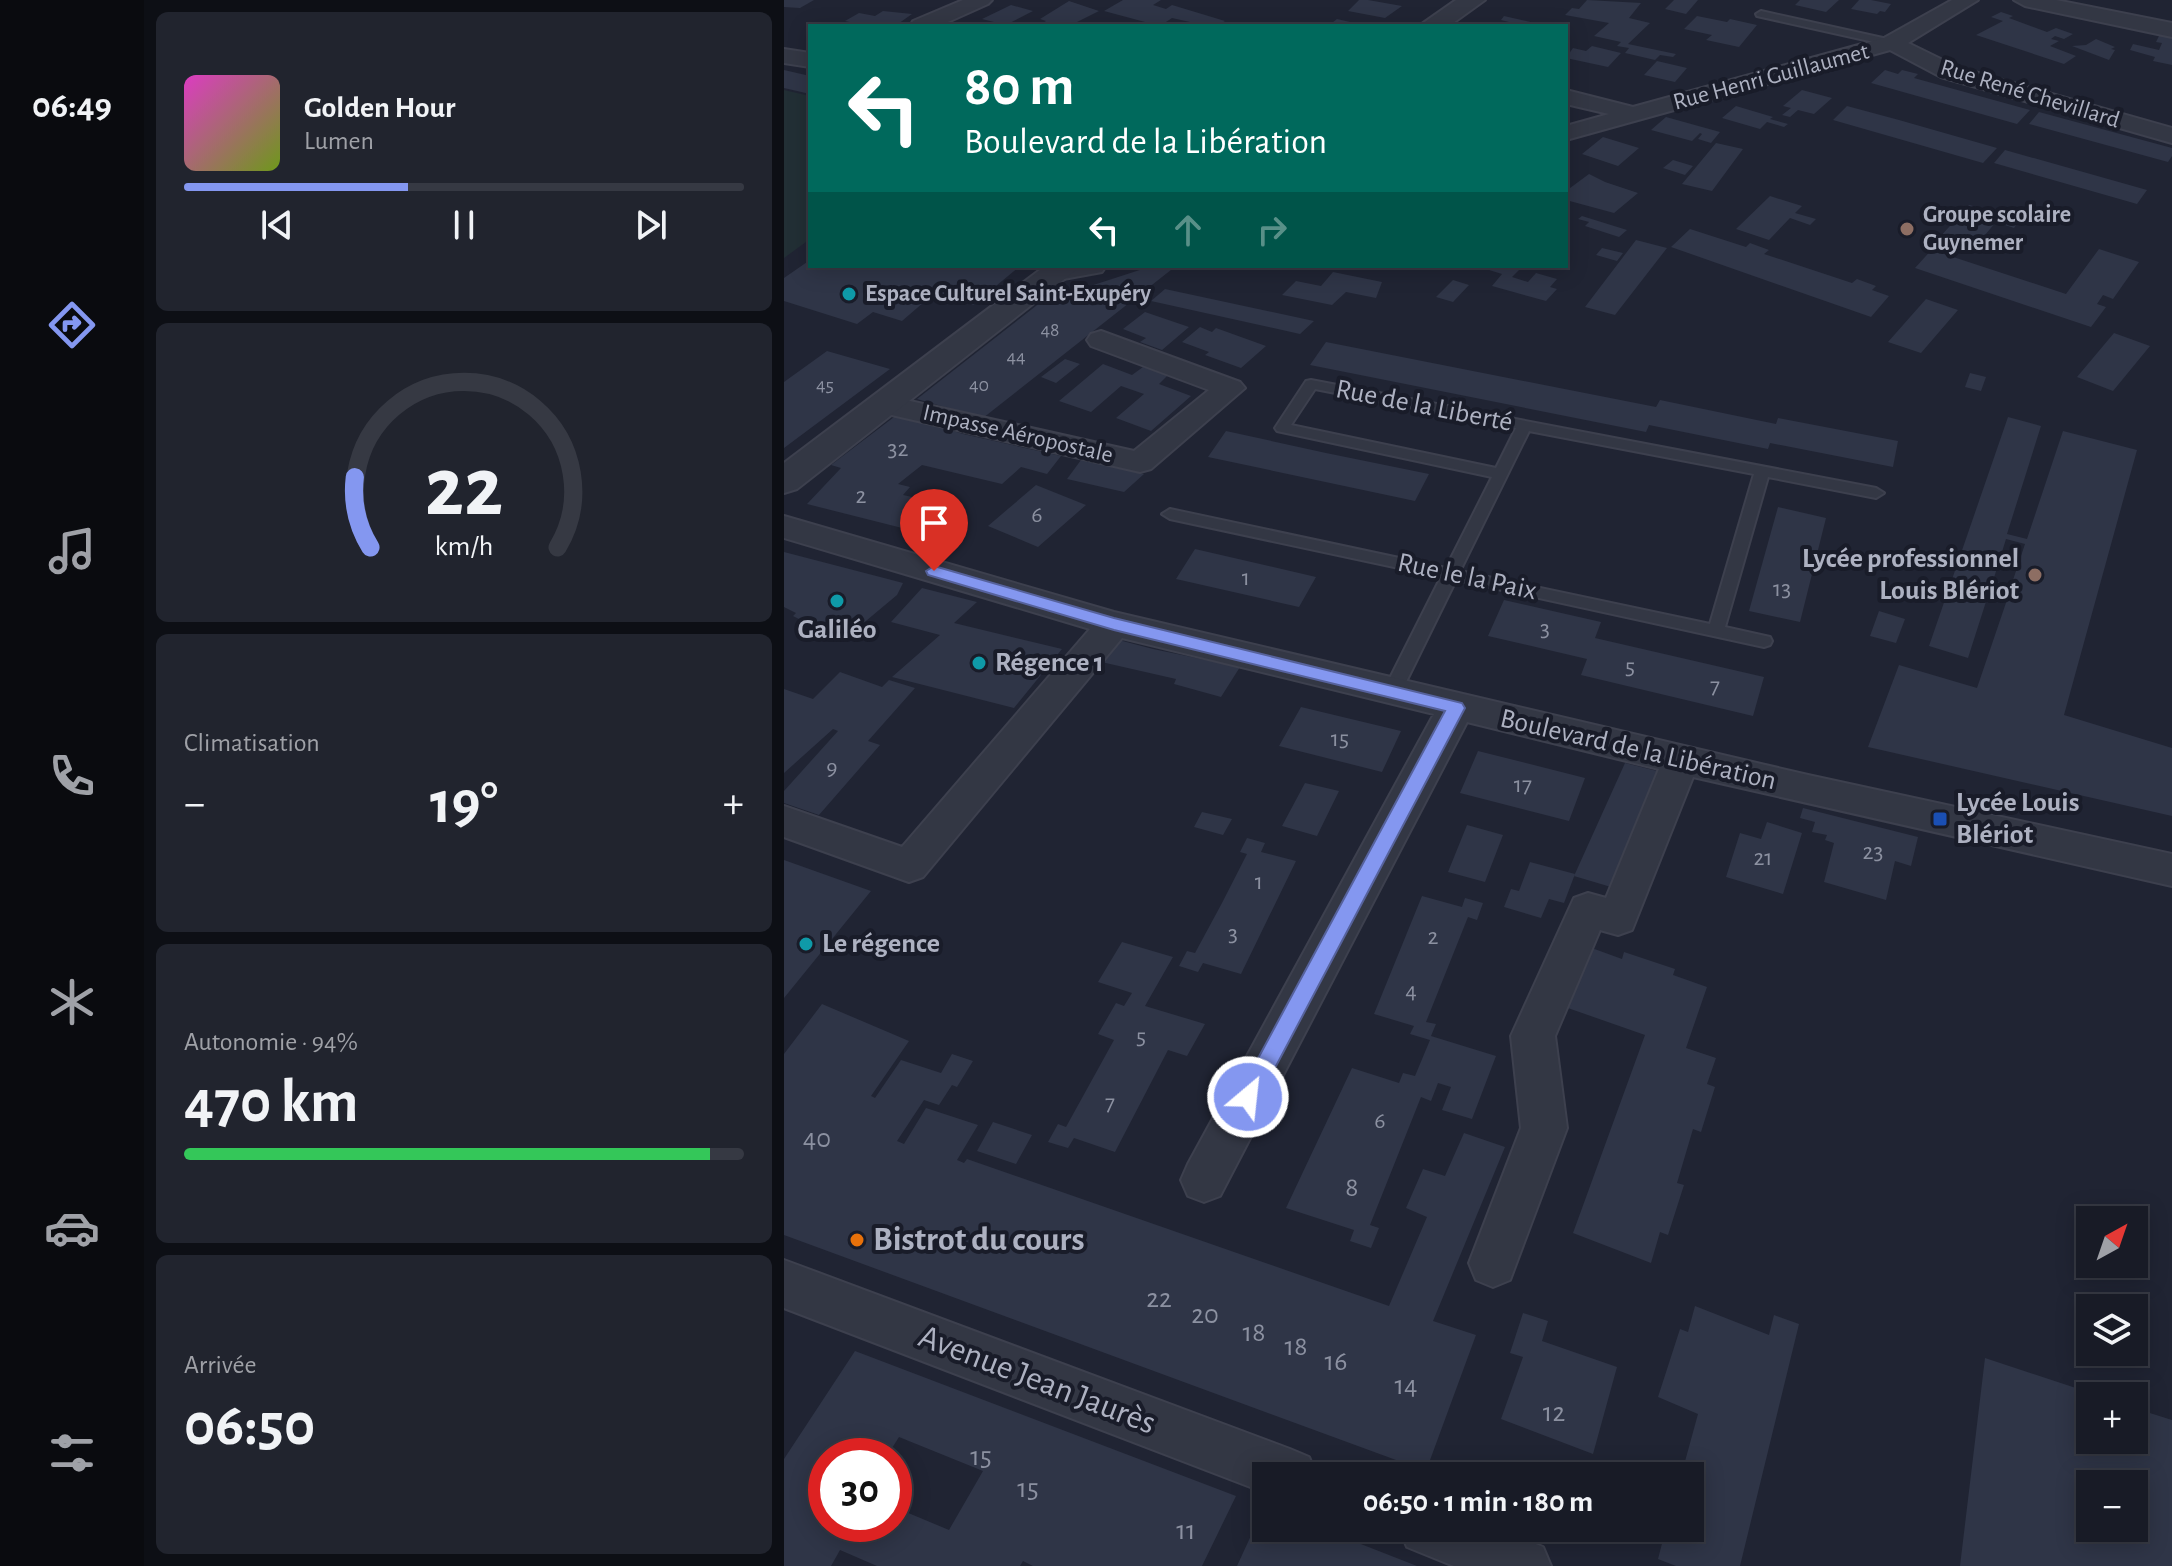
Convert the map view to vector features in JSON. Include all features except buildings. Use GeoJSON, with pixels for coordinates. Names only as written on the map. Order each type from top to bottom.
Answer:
{"type":"FeatureCollection","features":[{"type":"Feature","properties":{"kind":"street"},"geometry":{"type":"LineString","coordinates":[[926,24],[981,0]]}},
{"type":"Feature","properties":{"kind":"street"},"geometry":{"type":"LineString","coordinates":[[1435,24],[1473,0]]}},
{"type":"Feature","properties":{"kind":"street","name":"Rue Henri Guillaumet"},"geometry":{"type":"LineString","coordinates":[[1568,132],[1892,43],[1967,0]]}},
{"type":"Feature","properties":{"kind":"street"},"geometry":{"type":"LineString","coordinates":[[2025,0],[2172,30]]}},
{"type":"Feature","properties":{"kind":"street"},"geometry":{"type":"LineString","coordinates":[[917,3],[956,11]]}},
{"type":"Feature","properties":{"kind":"street","name":"Rue René Chevillard"},"geometry":{"type":"LineString","coordinates":[[1892,43],[1949,72],[2172,136]]}},
{"type":"Feature","properties":{"kind":"street"},"geometry":{"type":"LineString","coordinates":[[784,56],[808,60]]}},
{"type":"Feature","properties":{"kind":"street"},"geometry":{"type":"LineString","coordinates":[[1568,97],[1623,110]]}},
{"type":"Feature","properties":{"kind":"street"},"geometry":{"type":"LineString","coordinates":[[784,481],[1062,269]]}},
{"type":"Feature","properties":{"kind":"street","name":"Impasse Aéropostale"},"geometry":{"type":"LineString","coordinates":[[883,404],[1140,462],[1230,388],[1101,340]]}},
{"type":"Feature","properties":{"kind":"street","name":"Boulevard de la Libération"},"geometry":{"type":"LineString","coordinates":[[784,527],[1114,624],[1456,708],[2172,870]]}},
{"type":"Feature","properties":{"kind":"street"},"geometry":{"type":"LineString","coordinates":[[784,822],[909,866],[1114,624]]}},
{"type":"Feature","properties":{"kind":"street"},"geometry":{"type":"LineString","coordinates":[[1204,1180],[1456,708]]}},
{"type":"Feature","properties":{"kind":"street"},"geometry":{"type":"LineString","coordinates":[[1493,1263],[1544,1128],[1533,1036],[1588,910],[1618,918],[1681,760]]}},
{"type":"Feature","properties":{"kind":"street","name":"Avenue Jean Jaurès"},"geometry":{"type":"LineString","coordinates":[[784,1284],[1253,1462]]}},
{"type":"Feature","properties":{"kind":"street"},"geometry":{"type":"LineString","coordinates":[[1462,1542],[1524,1566]]}},
{"type":"Feature","properties":{"kind":"lane"},"geometry":{"type":"LineString","coordinates":[[1761,14],[1892,43]]}},
{"type":"Feature","properties":{"kind":"lane","name":"Rue de la Liberté"},"geometry":{"type":"LineString","coordinates":[[1501,474],[1282,428],[1311,384],[1876,493]]}},
{"type":"Feature","properties":{"kind":"lane"},"geometry":{"type":"LineString","coordinates":[[1392,692],[1525,425]]}},
{"type":"Feature","properties":{"kind":"lane"},"geometry":{"type":"LineString","coordinates":[[1716,630],[1762,471]]}},
{"type":"Feature","properties":{"kind":"lane","name":"Rue le la Paix"},"geometry":{"type":"LineString","coordinates":[[1170,514],[1764,641]]}},
{"type":"Feature","properties":{"kind":"shaded area"},"geometry":{"type":"Polygon","coordinates":[[[784,90],[808,96],[808,240],[784,258],[784,90]]]}},
{"type":"Feature","properties":{"kind":"place","name":"Groupe scolaire Guynemer"},"geometry":{"type":"Point","coordinates":[1907,229]}},
{"type":"Feature","properties":{"kind":"place","name":"Espace Culturel Saint-Exupéry"},"geometry":{"type":"Point","coordinates":[849,294]}},
{"type":"Feature","properties":{"kind":"place","name":"Lycée professionnel Louis Blériot"},"geometry":{"type":"Point","coordinates":[2035,575]}},
{"type":"Feature","properties":{"kind":"place","name":"Galiléo"},"geometry":{"type":"Point","coordinates":[837,601]}},
{"type":"Feature","properties":{"kind":"place","name":"Régence 1"},"geometry":{"type":"Point","coordinates":[979,663]}},
{"type":"Feature","properties":{"kind":"place","name":"Lycée Louis Blériot"},"geometry":{"type":"Point","coordinates":[1940,819]}},
{"type":"Feature","properties":{"kind":"place","name":"Le régence"},"geometry":{"type":"Point","coordinates":[806,944]}},
{"type":"Feature","properties":{"kind":"place","name":"Bistrot du cours"},"geometry":{"type":"Point","coordinates":[857,1240]}},
{"type":"Feature","properties":{"kind":"route"},"geometry":{"type":"LineString","coordinates":[[934,571],[1114,624],[1456,708],[1248,1097]]}}]}
